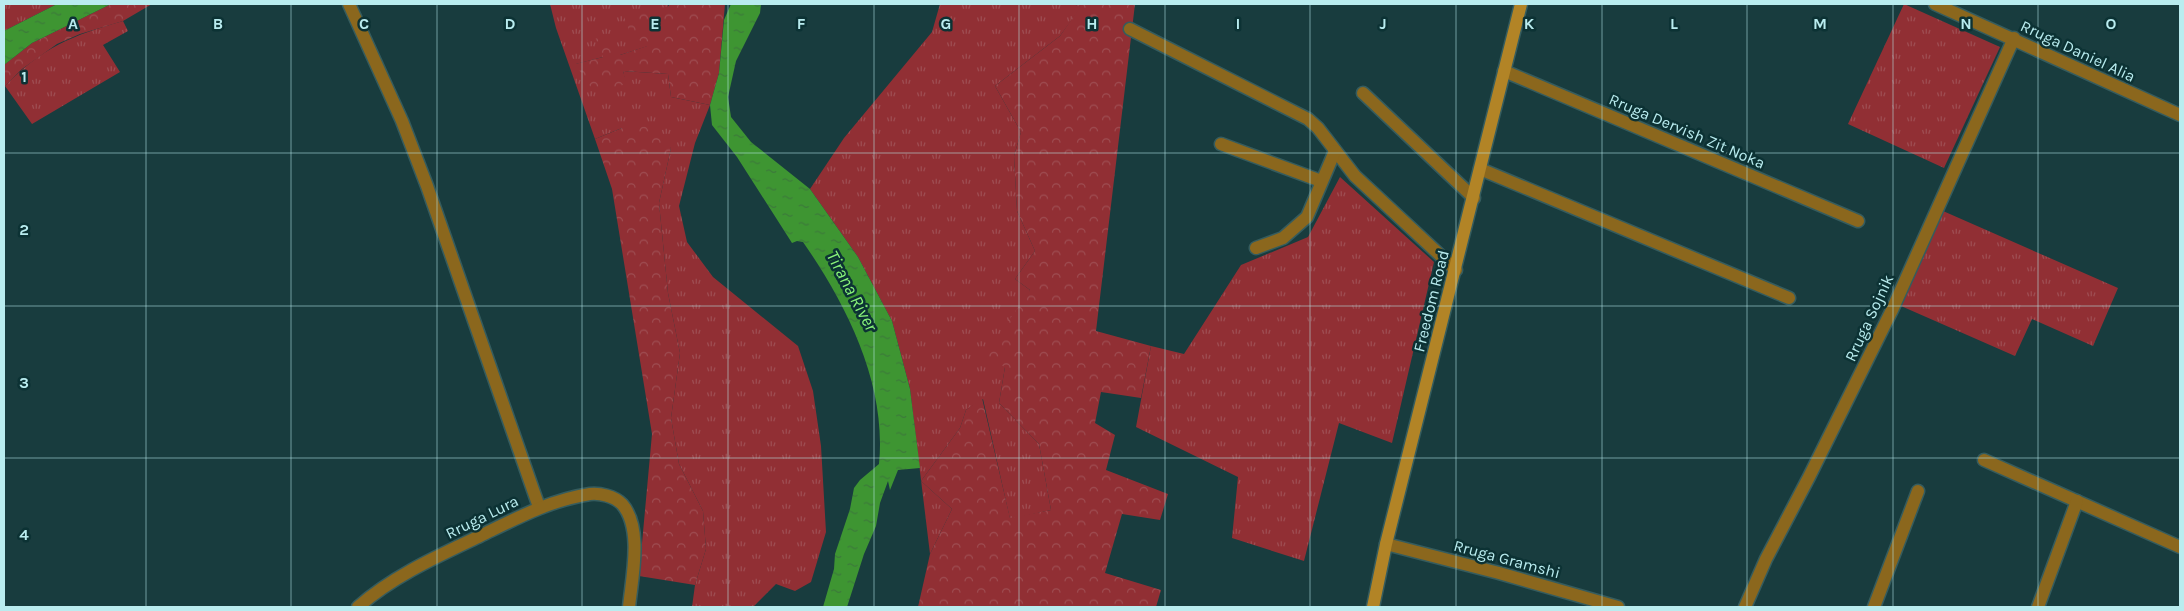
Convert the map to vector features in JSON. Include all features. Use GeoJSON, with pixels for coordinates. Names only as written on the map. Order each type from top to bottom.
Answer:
{"type":"FeatureCollection","features":[{"type":"Feature","properties":{"kind":"main road","name":"Freedom Road"},"geometry":{"type":"LineString","coordinates":[[1373,607],[1386,544],[1521,4]]}},
{"type":"Feature","properties":{"kind":"street"},"geometry":{"type":"LineString","coordinates":[[349,4],[402,120],[427,186],[539,508]]}},
{"type":"Feature","properties":{"kind":"street","name":"Rruga Daniel Alia"},"geometry":{"type":"LineString","coordinates":[[1935,4],[2014,38],[2180,115]]}},
{"type":"Feature","properties":{"kind":"street"},"geometry":{"type":"LineString","coordinates":[[1130,29],[1300,115],[1318,128],[1355,176],[1456,270]]}},
{"type":"Feature","properties":{"kind":"street","name":"Rruga Sojnik"},"geometry":{"type":"LineString","coordinates":[[1745,607],[1766,559],[1814,468],[1892,310],[2014,38]]}},
{"type":"Feature","properties":{"kind":"street","name":"Rruga Dervish Zit Noka"},"geometry":{"type":"LineString","coordinates":[[1504,71],[1858,221]]}},
{"type":"Feature","properties":{"kind":"street"},"geometry":{"type":"LineString","coordinates":[[1363,93],[1474,198]]}},
{"type":"Feature","properties":{"kind":"street"},"geometry":{"type":"LineString","coordinates":[[1222,144],[1321,181]]}},
{"type":"Feature","properties":{"kind":"street"},"geometry":{"type":"LineString","coordinates":[[1256,248],[1283,238],[1307,217],[1335,151]]}},
{"type":"Feature","properties":{"kind":"street"},"geometry":{"type":"LineString","coordinates":[[1480,169],[1789,298]]}},
{"type":"Feature","properties":{"kind":"street"},"geometry":{"type":"LineString","coordinates":[[1984,460],[2180,547]]}},
{"type":"Feature","properties":{"kind":"street"},"geometry":{"type":"LineString","coordinates":[[1874,607],[1918,491]]}},
{"type":"Feature","properties":{"kind":"street","name":"Rruga Lura"},"geometry":{"type":"LineString","coordinates":[[358,607],[385,586],[413,570],[539,508],[591,494],[602,494],[620,502],[628,511],[633,523],[634,543],[629,607]]}},
{"type":"Feature","properties":{"kind":"street"},"geometry":{"type":"LineString","coordinates":[[2038,607],[2077,501]]}},
{"type":"Feature","properties":{"kind":"street","name":"Rruga Gramshi"},"geometry":{"type":"LineString","coordinates":[[1386,544],[1499,573],[1618,607]]}},
{"type":"Feature","properties":{"kind":"green space"},"geometry":{"type":"Polygon","coordinates":[[[4,4],[57,4],[4,31],[4,4]]]}},
{"type":"Feature","properties":{"kind":"green space"},"geometry":{"type":"Polygon","coordinates":[[[111,4],[152,4],[123,21],[80,34],[57,44],[22,69],[4,87],[4,65],[32,43],[111,4]]]}},
{"type":"Feature","properties":{"kind":"green space"},"geometry":{"type":"Polygon","coordinates":[[[550,4],[669,4],[648,46],[620,55],[576,64],[626,84],[623,71],[668,74],[671,97],[710,105],[695,143],[679,206],[687,242],[713,277],[798,346],[813,391],[821,446],[826,532],[811,582],[795,591],[776,584],[753,607],[692,607],[695,585],[706,549],[703,511],[679,464],[671,418],[680,353],[668,293],[659,203],[671,148],[622,128],[595,139],[556,28],[550,4]]]}},
{"type":"Feature","properties":{"kind":"green space"},"geometry":{"type":"Polygon","coordinates":[[[669,4],[725,4],[719,73],[710,105],[671,97],[668,74],[623,71],[627,84],[594,92],[575,64],[603,57],[595,39],[603,36],[620,55],[647,46],[630,33],[624,17],[669,6],[669,4]]]}},
{"type":"Feature","properties":{"kind":"green space"},"geometry":{"type":"Polygon","coordinates":[[[940,4],[1073,4],[1081,7],[1060,36],[995,86],[1021,132],[1014,156],[1017,211],[1035,251],[1015,279],[1030,290],[1005,367],[999,403],[1039,444],[1051,510],[1010,519],[983,399],[966,410],[960,428],[921,481],[910,389],[892,321],[858,257],[810,189],[844,138],[932,32],[940,4]]]}},
{"type":"Feature","properties":{"kind":"green space"},"geometry":{"type":"Polygon","coordinates":[[[1073,4],[1135,4],[1096,331],[1151,346],[1141,398],[1101,392],[1095,423],[1115,435],[1106,470],[1168,494],[1160,520],[1122,514],[1105,573],[1161,590],[1156,607],[918,607],[930,554],[952,509],[921,481],[960,428],[966,410],[982,398],[1010,518],[1051,510],[1039,444],[999,403],[1005,367],[983,358],[1030,290],[1015,279],[1035,251],[1017,211],[1014,156],[1021,132],[995,86],[1060,36],[1080,7],[1073,4]]]}},
{"type":"Feature","properties":{"kind":"green space"},"geometry":{"type":"Polygon","coordinates":[[[1904,4],[2000,47],[1944,168],[1848,124],[1904,4]]]}},
{"type":"Feature","properties":{"kind":"green space"},"geometry":{"type":"Polygon","coordinates":[[[123,21],[128,31],[103,45],[120,72],[32,124],[5,86],[32,62],[59,44],[123,21]]]}},
{"type":"Feature","properties":{"kind":"green space"},"geometry":{"type":"Polygon","coordinates":[[[652,126],[671,148],[659,203],[668,293],[680,353],[671,418],[679,464],[703,511],[706,549],[695,585],[639,576],[652,434],[612,189],[595,139],[622,128],[652,126]]]}},
{"type":"Feature","properties":{"kind":"green space"},"geometry":{"type":"Polygon","coordinates":[[[1340,177],[1434,262],[1392,443],[1339,423],[1304,561],[1232,538],[1238,477],[1136,427],[1151,346],[1184,354],[1241,265],[1308,237],[1340,177]]]}},
{"type":"Feature","properties":{"kind":"green space"},"geometry":{"type":"Polygon","coordinates":[[[1943,211],[2118,288],[2093,346],[2032,319],[2015,356],[1901,306],[1943,211]]]}},
{"type":"Feature","properties":{"kind":"green space"},"geometry":{"type":"Polygon","coordinates":[[[921,481],[952,509],[930,554],[921,481]]]}},
{"type":"Feature","properties":{"kind":"water"},"geometry":{"type":"Polygon","coordinates":[[[57,4],[111,4],[32,43],[4,65],[4,31],[57,4]]]}},
{"type":"Feature","properties":{"kind":"water","name":"Tirana River"},"geometry":{"type":"Polygon","coordinates":[[[731,4],[761,4],[760,13],[736,61],[728,97],[731,117],[751,142],[810,189],[858,257],[892,321],[910,389],[920,468],[898,470],[890,490],[888,481],[880,503],[876,526],[864,554],[847,607],[823,607],[834,569],[835,554],[850,509],[854,488],[860,480],[879,464],[880,434],[877,405],[860,347],[835,292],[803,242],[797,241],[792,243],[737,157],[712,125],[710,105],[719,73],[724,20],[731,4]]]}}]}
